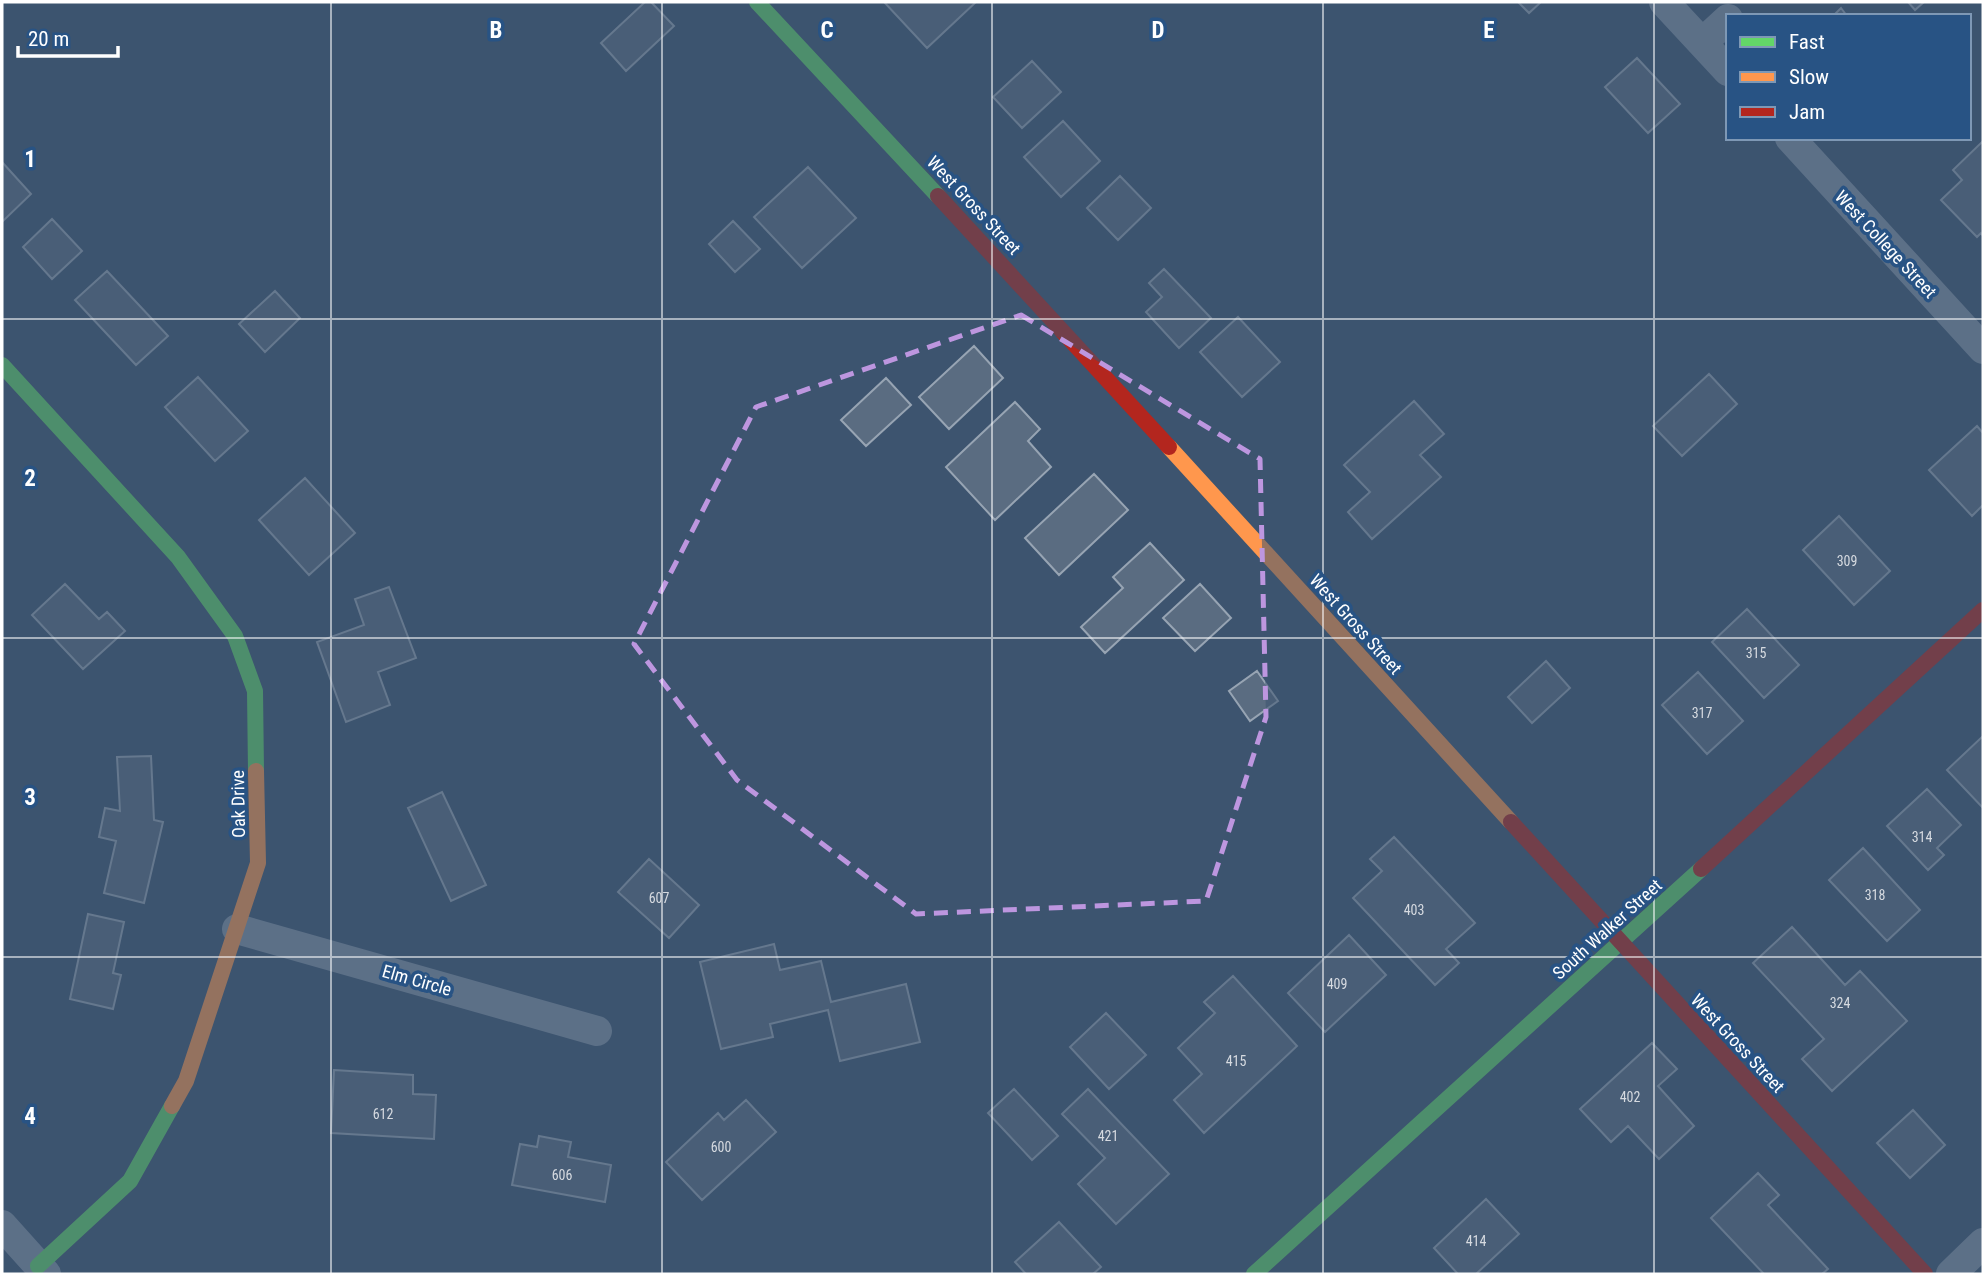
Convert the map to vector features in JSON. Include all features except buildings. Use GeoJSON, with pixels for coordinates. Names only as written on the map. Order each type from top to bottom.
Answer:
{"type":"FeatureCollection","features":[{"type":"Feature","properties":{"kind":"street","name":"West Gross Street"},"geometry":{"type":"LineString","coordinates":[[757,2],[1008,270],[1620,944],[1925,1274]]}},
{"type":"Feature","properties":{"kind":"street"},"geometry":{"type":"LineString","coordinates":[[1664,2],[1726,69]]}},
{"type":"Feature","properties":{"kind":"street"},"geometry":{"type":"LineString","coordinates":[[1733,14],[1746,2]]}},
{"type":"Feature","properties":{"kind":"street"},"geometry":{"type":"LineString","coordinates":[[1702,43],[1726,21]]}},
{"type":"Feature","properties":{"kind":"street","name":"West College Street"},"geometry":{"type":"LineString","coordinates":[[1792,140],[1983,349]]}},
{"type":"Feature","properties":{"kind":"street","name":"Oak Drive"},"geometry":{"type":"LineString","coordinates":[[2,365],[178,557],[235,636],[255,691],[258,863],[186,1081],[130,1181],[42,1270]]}},
{"type":"Feature","properties":{"kind":"street","name":"South Walker Street"},"geometry":{"type":"LineString","coordinates":[[1254,1274],[1620,944],[1983,610]]}},
{"type":"Feature","properties":{"kind":"street","name":"Elm Circle"},"geometry":{"type":"LineString","coordinates":[[237,929],[597,1031]]}},
{"type":"Feature","properties":{"kind":"street"},"geometry":{"type":"LineString","coordinates":[[2,1225],[42,1270]]}},
{"type":"Feature","properties":{"kind":"street"},"geometry":{"type":"LineString","coordinates":[[1951,1274],[1983,1243]]}},
{"type":"Feature","properties":{"kind":"highlighted area"},"geometry":{"type":"Polygon","coordinates":[[[1021,315],[1260,459],[1266,717],[1206,901],[916,914],[737,780],[634,644],[756,407],[1021,315]]]}},
{"type":"Feature","properties":{"kind":"traffic: fast"},"geometry":{"type":"LineString","coordinates":[[757,2],[938,196]]}},
{"type":"Feature","properties":{"kind":"traffic: fast"},"geometry":{"type":"LineString","coordinates":[[2,365],[178,557],[235,636],[255,691],[256,771]]}},
{"type":"Feature","properties":{"kind":"traffic: fast"},"geometry":{"type":"LineString","coordinates":[[1254,1274],[1701,869]]}},
{"type":"Feature","properties":{"kind":"traffic: fast"},"geometry":{"type":"LineString","coordinates":[[38,1266],[130,1181],[172,1106]]}},
{"type":"Feature","properties":{"kind":"traffic: slow"},"geometry":{"type":"LineString","coordinates":[[1169,447],[1511,822]]}},
{"type":"Feature","properties":{"kind":"traffic: slow"},"geometry":{"type":"LineString","coordinates":[[172,1106],[186,1081],[258,863],[256,771]]}},
{"type":"Feature","properties":{"kind":"traffic: jam"},"geometry":{"type":"LineString","coordinates":[[938,196],[1169,447]]}},
{"type":"Feature","properties":{"kind":"traffic: jam"},"geometry":{"type":"LineString","coordinates":[[1701,869],[1983,610]]}},
{"type":"Feature","properties":{"kind":"traffic: jam"},"geometry":{"type":"LineString","coordinates":[[1511,822],[1925,1274]]}}]}
